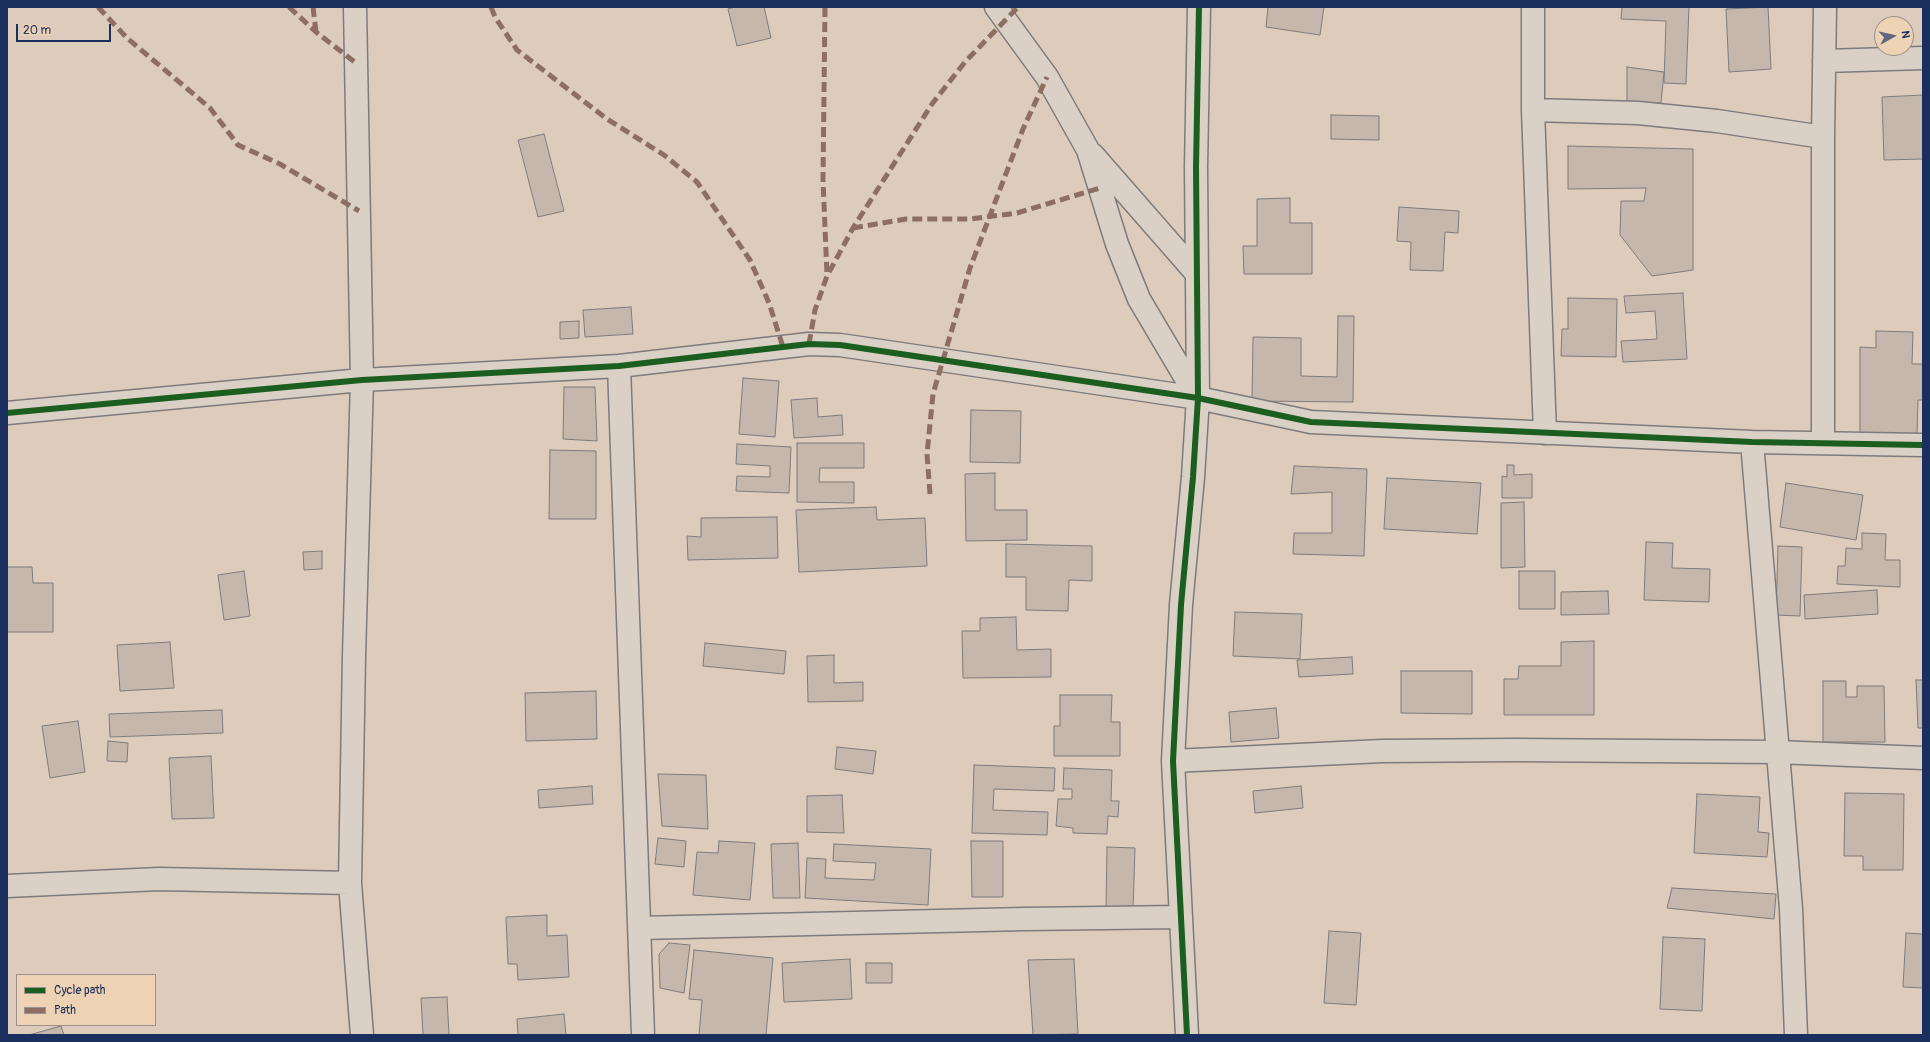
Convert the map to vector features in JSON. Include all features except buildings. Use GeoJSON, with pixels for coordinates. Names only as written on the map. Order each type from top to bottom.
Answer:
{"type":"FeatureCollection","features":[{"type":"Feature","properties":{"kind":"street"},"geometry":{"type":"LineString","coordinates":[[355,7],[362,380],[354,656],[350,883],[362,1035]]}},
{"type":"Feature","properties":{"kind":"street"},"geometry":{"type":"LineString","coordinates":[[996,7],[1047,77],[1088,150],[1197,274]]}},
{"type":"Feature","properties":{"kind":"street"},"geometry":{"type":"LineString","coordinates":[[1187,1035],[1173,761],[1181,605],[1193,477],[1198,398],[1196,167],[1199,7]]}},
{"type":"Feature","properties":{"kind":"street"},"geometry":{"type":"LineString","coordinates":[[1533,7],[1533,110],[1545,433]]}},
{"type":"Feature","properties":{"kind":"street"},"geometry":{"type":"LineString","coordinates":[[1823,443],[1823,137],[1825,7]]}},
{"type":"Feature","properties":{"kind":"street"},"geometry":{"type":"LineString","coordinates":[[1824,61],[1923,58]]}},
{"type":"Feature","properties":{"kind":"street"},"geometry":{"type":"LineString","coordinates":[[1533,110],[1638,113],[1717,120],[1823,137]]}},
{"type":"Feature","properties":{"kind":"street"},"geometry":{"type":"LineString","coordinates":[[1088,150],[1117,244],[1139,299],[1198,398]]}},
{"type":"Feature","properties":{"kind":"street"},"geometry":{"type":"LineString","coordinates":[[7,413],[362,380],[619,366],[809,344],[840,345],[1198,398],[1311,422],[1752,442],[1923,445]]}},
{"type":"Feature","properties":{"kind":"street"},"geometry":{"type":"LineString","coordinates":[[619,366],[643,1035]]}},
{"type":"Feature","properties":{"kind":"street"},"geometry":{"type":"LineString","coordinates":[[1752,442],[1790,909],[1796,1035]]}},
{"type":"Feature","properties":{"kind":"street"},"geometry":{"type":"LineString","coordinates":[[1173,761],[1382,751],[1778,752],[1923,758]]}},
{"type":"Feature","properties":{"kind":"street"},"geometry":{"type":"LineString","coordinates":[[7,886],[159,879],[350,883]]}},
{"type":"Feature","properties":{"kind":"street"},"geometry":{"type":"LineString","coordinates":[[639,928],[1024,918],[1181,917]]}},
{"type":"Feature","properties":{"kind":"marked path"},"geometry":{"type":"LineString","coordinates":[[98,7],[127,38],[210,108],[238,145],[280,164],[359,211]]}},
{"type":"Feature","properties":{"kind":"marked path"},"geometry":{"type":"LineString","coordinates":[[289,7],[316,32],[356,63]]}},
{"type":"Feature","properties":{"kind":"marked path"},"geometry":{"type":"LineString","coordinates":[[313,7],[316,32]]}},
{"type":"Feature","properties":{"kind":"marked path"},"geometry":{"type":"LineString","coordinates":[[491,7],[495,17],[517,50],[607,119],[664,155],[697,182],[750,260],[769,303],[783,347]]}},
{"type":"Feature","properties":{"kind":"marked path"},"geometry":{"type":"LineString","coordinates":[[825,7],[823,180],[827,275]]}},
{"type":"Feature","properties":{"kind":"marked path"},"geometry":{"type":"LineString","coordinates":[[809,344],[815,310],[827,276],[853,228],[932,104],[965,62],[1018,7]]}},
{"type":"Feature","properties":{"kind":"marked path"},"geometry":{"type":"LineString","coordinates":[[930,494],[927,454],[933,394],[970,268],[1023,129],[1047,77]]}},
{"type":"Feature","properties":{"kind":"marked path"},"geometry":{"type":"LineString","coordinates":[[853,228],[906,219],[970,219],[1017,213],[1100,188]]}},
{"type":"Feature","properties":{"kind":"cycle path"},"geometry":{"type":"LineString","coordinates":[[1187,1035],[1173,761],[1181,605],[1193,477],[1198,398],[1196,167],[1199,7]]}},
{"type":"Feature","properties":{"kind":"cycle path"},"geometry":{"type":"LineString","coordinates":[[7,413],[362,380],[619,366],[809,344],[840,345],[1198,398],[1311,422],[1752,442],[1923,445]]}}]}
